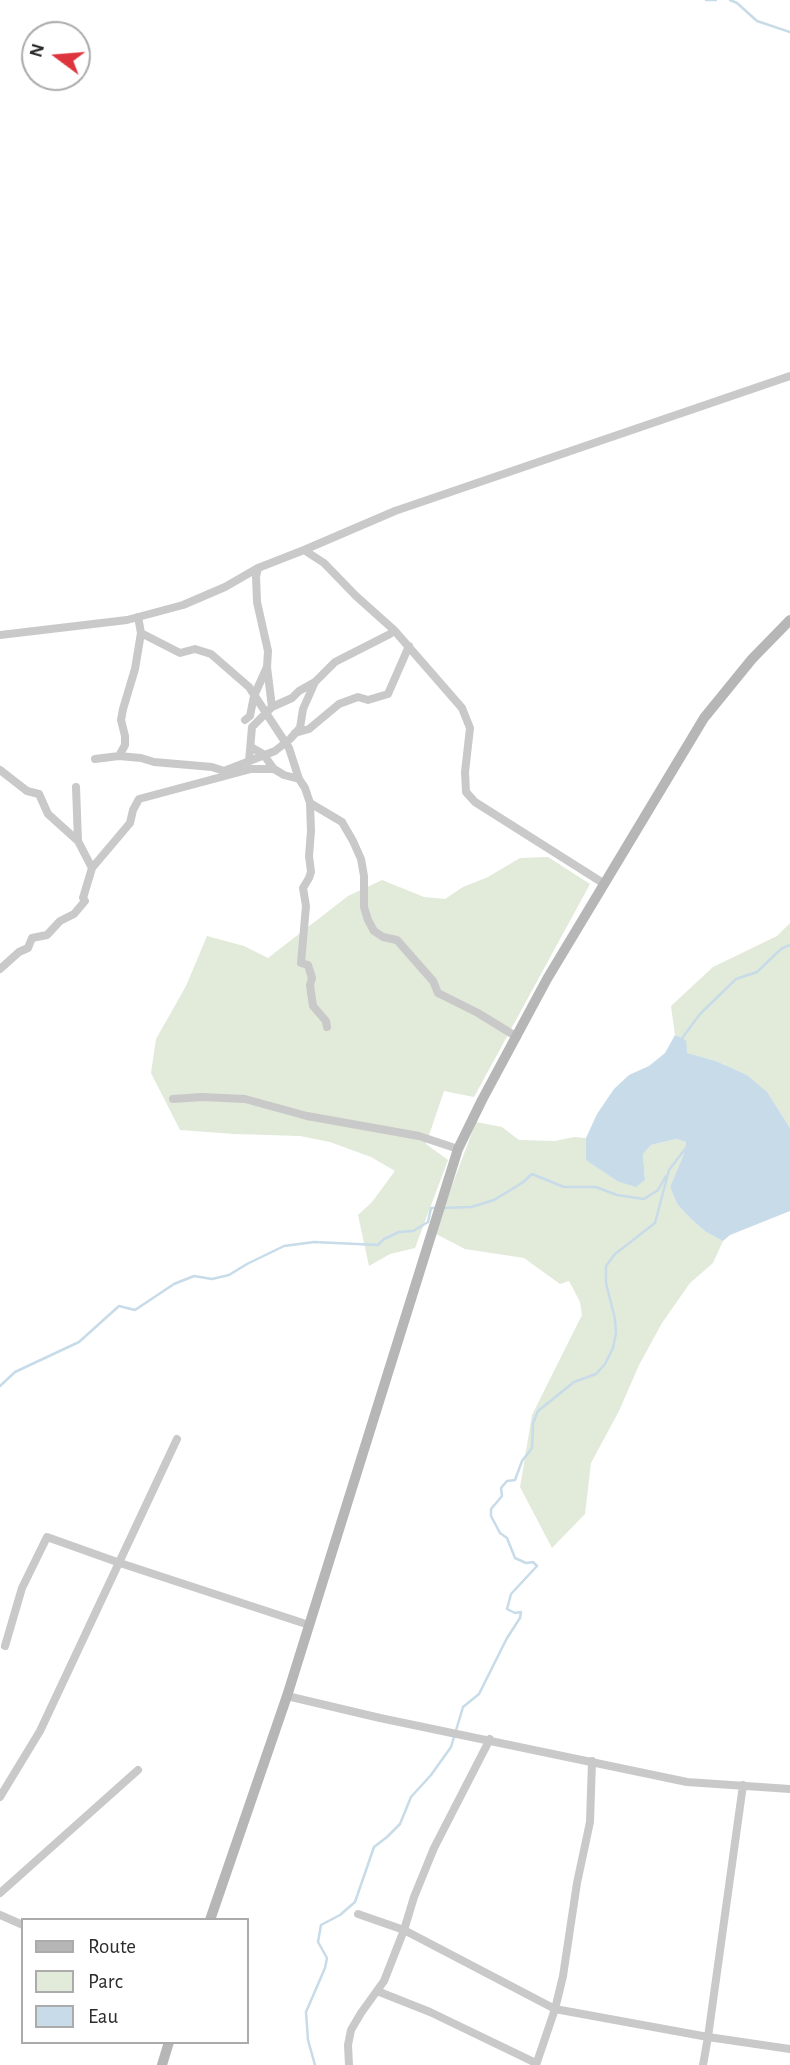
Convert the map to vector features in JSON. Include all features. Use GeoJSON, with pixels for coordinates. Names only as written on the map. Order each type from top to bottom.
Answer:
{"type":"FeatureCollection","features":[{"type":"Feature","properties":{"kind":"main road"},"geometry":{"type":"LineString","coordinates":[[211,1918],[287,1696],[458,1149],[547,979],[704,718],[752,659],[790,620]]}},
{"type":"Feature","properties":{"kind":"main road"},"geometry":{"type":"LineString","coordinates":[[162,2065],[168,2044]]}},
{"type":"Feature","properties":{"kind":"street"},"geometry":{"type":"LineString","coordinates":[[0,635],[127,620],[183,605],[225,587],[258,568],[395,511],[790,376]]}},
{"type":"Feature","properties":{"kind":"street"},"geometry":{"type":"LineString","coordinates":[[304,550],[324,563],[394,630],[462,708],[470,728],[465,772],[466,792],[475,802],[603,883]]}},
{"type":"Feature","properties":{"kind":"street"},"geometry":{"type":"LineString","coordinates":[[258,568],[257,602],[268,651],[269,710]]}},
{"type":"Feature","properties":{"kind":"street"},"geometry":{"type":"LineString","coordinates":[[119,756],[125,745],[121,720],[135,669],[141,632],[138,617]]}},
{"type":"Feature","properties":{"kind":"street"},"geometry":{"type":"LineString","coordinates":[[249,761],[252,727],[269,710],[315,682],[335,662],[394,630]]}},
{"type":"Feature","properties":{"kind":"street"},"geometry":{"type":"LineString","coordinates":[[141,632],[180,653],[195,649],[211,654],[249,687],[254,696],[269,710],[287,746],[310,803],[311,872],[303,888],[306,906],[301,963],[308,965],[312,978],[310,985],[313,1006],[326,1021],[327,1027]]}},
{"type":"Feature","properties":{"kind":"street"},"geometry":{"type":"LineString","coordinates":[[295,733],[309,729],[339,705],[358,697],[369,700],[388,694],[410,646]]}},
{"type":"Feature","properties":{"kind":"street"},"geometry":{"type":"LineString","coordinates":[[245,720],[250,716],[254,696],[267,667]]}},
{"type":"Feature","properties":{"kind":"street"},"geometry":{"type":"LineString","coordinates":[[95,759],[119,756],[141,758],[166,764],[212,767],[223,771],[287,746],[300,728],[303,709],[315,682]]}},
{"type":"Feature","properties":{"kind":"street"},"geometry":{"type":"LineString","coordinates":[[251,747],[263,754],[274,769],[299,779]]}},
{"type":"Feature","properties":{"kind":"street"},"geometry":{"type":"LineString","coordinates":[[0,969],[19,952],[28,948],[32,938],[47,935],[60,921],[74,914],[85,901],[83,898],[92,868],[130,823],[139,799],[251,769],[274,769]]}},
{"type":"Feature","properties":{"kind":"street"},"geometry":{"type":"LineString","coordinates":[[0,770],[27,791],[40,794],[48,814],[78,841],[92,868]]}},
{"type":"Feature","properties":{"kind":"street"},"geometry":{"type":"LineString","coordinates":[[76,787],[78,841]]}},
{"type":"Feature","properties":{"kind":"street"},"geometry":{"type":"LineString","coordinates":[[310,803],[342,822],[353,841],[361,859],[364,876],[364,906],[374,931],[383,937],[397,940],[433,981],[438,993],[517,1037]]}},
{"type":"Feature","properties":{"kind":"street"},"geometry":{"type":"LineString","coordinates":[[173,1099],[245,1098],[307,1116],[419,1136],[458,1149]]}},
{"type":"Feature","properties":{"kind":"street"},"geometry":{"type":"LineString","coordinates":[[0,1797],[40,1731],[177,1439]]}},
{"type":"Feature","properties":{"kind":"street"},"geometry":{"type":"LineString","coordinates":[[5,1646],[22,1588],[47,1537],[309,1625]]}},
{"type":"Feature","properties":{"kind":"street"},"geometry":{"type":"LineString","coordinates":[[287,1696],[687,1782],[790,1789]]}},
{"type":"Feature","properties":{"kind":"street"},"geometry":{"type":"LineString","coordinates":[[349,2065],[348,2045],[351,2030],[384,1981],[434,1848],[490,1739]]}},
{"type":"Feature","properties":{"kind":"street"},"geometry":{"type":"LineString","coordinates":[[377,1991],[430,2012],[536,2064],[563,1976],[577,1883],[590,1822],[592,1761]]}},
{"type":"Feature","properties":{"kind":"street"},"geometry":{"type":"LineString","coordinates":[[0,1893],[138,1770]]}},
{"type":"Feature","properties":{"kind":"street"},"geometry":{"type":"LineString","coordinates":[[703,2065],[743,1784]]}},
{"type":"Feature","properties":{"kind":"street"},"geometry":{"type":"LineString","coordinates":[[358,1914],[404,1930],[555,2009],[790,2049]]}},
{"type":"Feature","properties":{"kind":"street"},"geometry":{"type":"LineString","coordinates":[[0,1915],[21,1923]]}},
{"type":"Feature","properties":{"kind":"green space"},"geometry":{"type":"Polygon","coordinates":[[[548,857],[590,884],[474,1097],[444,1091],[426,1144],[448,1160],[415,1248],[390,1254],[369,1266],[358,1215],[372,1202],[395,1171],[371,1157],[330,1142],[300,1136],[180,1130],[151,1073],[156,1039],[186,986],[207,936],[244,946],[268,958],[348,896],[382,880],[424,897],[445,899],[520,858],[548,857]]]}},
{"type":"Feature","properties":{"kind":"green space"},"geometry":{"type":"Polygon","coordinates":[[[790,923],[790,1128],[767,1093],[747,1075],[716,1061],[686,1053],[686,1040],[675,1035],[671,1006],[713,967],[777,936],[790,923]]]}},
{"type":"Feature","properties":{"kind":"green space"},"geometry":{"type":"Polygon","coordinates":[[[476,1122],[502,1127],[519,1140],[586,1138],[587,1160],[617,1181],[645,1180],[643,1154],[651,1145],[676,1139],[686,1142],[670,1187],[677,1204],[690,1218],[706,1232],[723,1241],[713,1263],[690,1283],[662,1323],[591,1463],[585,1514],[552,1548],[520,1487],[532,1415],[582,1315],[580,1302],[569,1281],[560,1284],[524,1258],[465,1249],[434,1233],[476,1122]]]}},
{"type":"Feature","properties":{"kind":"water"},"geometry":{"type":"Polygon","coordinates":[[[675,1035],[686,1040],[687,1053],[716,1061],[747,1075],[767,1092],[790,1128],[790,1211],[730,1235],[723,1241],[706,1232],[690,1218],[677,1204],[670,1187],[686,1142],[676,1139],[651,1145],[643,1154],[645,1180],[636,1187],[617,1181],[586,1160],[586,1138],[597,1114],[614,1089],[629,1075],[649,1066],[665,1053],[675,1035]]]}},
{"type":"Feature","properties":{"kind":"waterway"},"geometry":{"type":"LineString","coordinates":[[706,0],[716,0]]}},
{"type":"Feature","properties":{"kind":"waterway"},"geometry":{"type":"LineString","coordinates":[[730,0],[757,21],[790,32]]}},
{"type":"Feature","properties":{"kind":"waterway"},"geometry":{"type":"LineString","coordinates":[[680,1041],[700,1014],[736,979],[757,972],[781,949],[790,945]]}},
{"type":"Feature","properties":{"kind":"waterway"},"geometry":{"type":"LineString","coordinates":[[315,2065],[308,2040],[306,2012],[327,1958],[318,1942],[321,1925],[340,1915],[355,1902],[374,1847],[400,1824],[411,1797],[451,1747],[463,1707],[479,1694],[520,1618],[521,1612],[515,1613],[507,1609],[511,1594],[537,1566],[533,1562],[526,1563],[515,1558],[507,1538],[500,1533],[491,1516],[491,1509],[502,1496],[501,1488],[507,1481],[515,1480],[522,1461],[532,1448],[533,1423],[538,1411],[574,1382],[596,1374],[605,1364],[613,1348],[616,1333],[606,1283],[606,1266],[615,1254],[655,1223],[669,1170],[685,1149]]}},
{"type":"Feature","properties":{"kind":"waterway"},"geometry":{"type":"LineString","coordinates":[[442,1208],[471,1207],[494,1200],[532,1174],[564,1187],[596,1187],[617,1195],[644,1199],[658,1190],[666,1176]]}},
{"type":"Feature","properties":{"kind":"waterway"},"geometry":{"type":"LineString","coordinates":[[0,1386],[15,1372],[79,1342],[119,1306],[135,1310],[174,1284],[194,1276],[212,1279],[229,1275],[284,1246],[314,1242],[378,1245],[399,1232],[413,1231],[428,1222],[431,1208],[435,1208]]}}]}
